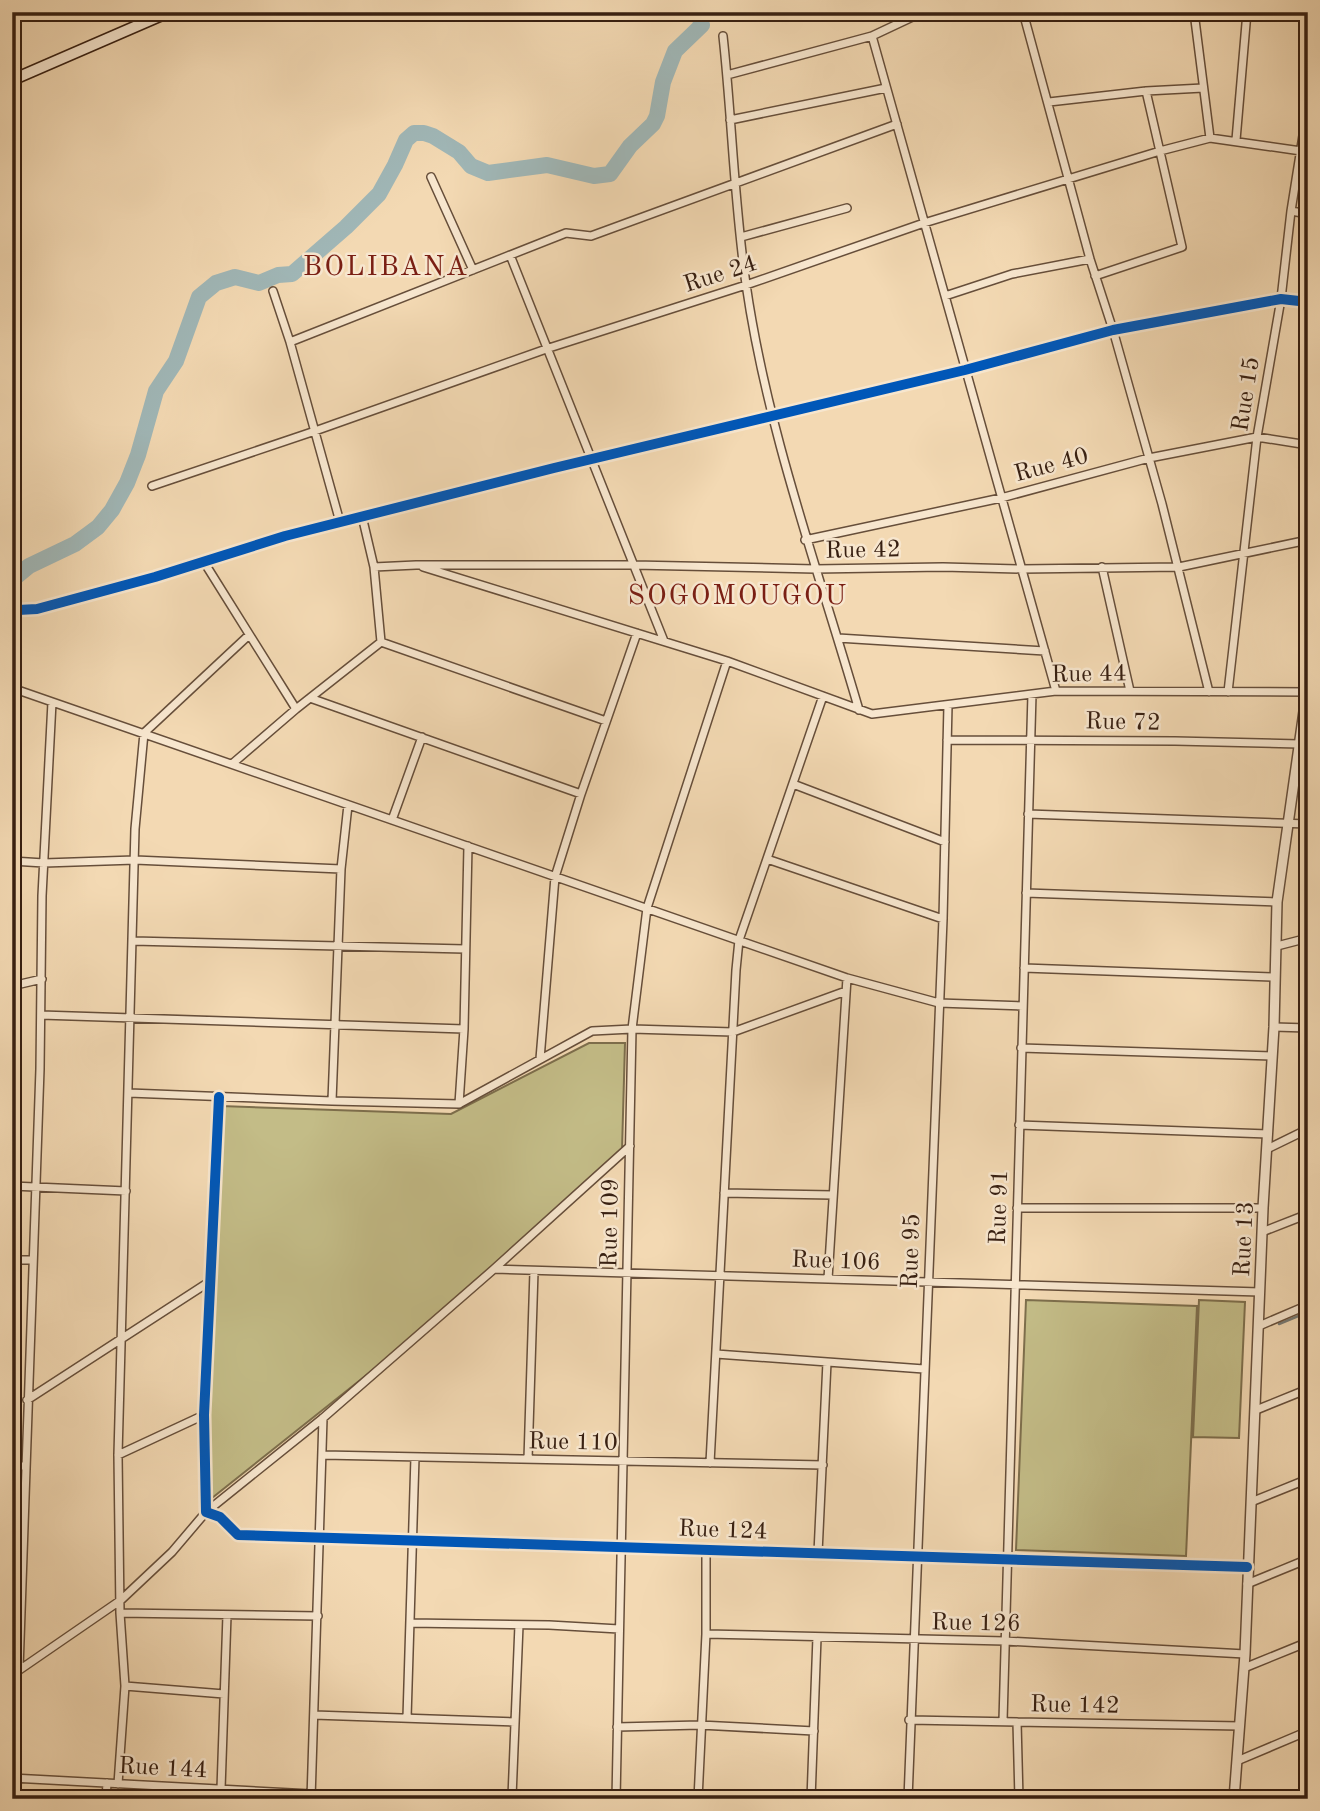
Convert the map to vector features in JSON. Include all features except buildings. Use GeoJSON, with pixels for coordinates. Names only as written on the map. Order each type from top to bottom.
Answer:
{"type":"FeatureCollection","features":[{"type":"Feature","properties":{"kind":"main road"},"geometry":{"type":"LineString","coordinates":[[12,80],[169,12]]}},
{"type":"Feature","properties":{"kind":"street"},"geometry":{"type":"LineString","coordinates":[[727,75],[872,36],[923,12]]}},
{"type":"Feature","properties":{"kind":"street"},"geometry":{"type":"LineString","coordinates":[[1023,12],[1090,259],[1113,330],[1179,567],[1209,692]]}},
{"type":"Feature","properties":{"kind":"street"},"geometry":{"type":"LineString","coordinates":[[1194,12],[1210,138]]}},
{"type":"Feature","properties":{"kind":"street"},"geometry":{"type":"LineString","coordinates":[[1236,140],[1247,13],[1308,16]]}},
{"type":"Feature","properties":{"kind":"street"},"geometry":{"type":"LineString","coordinates":[[723,36],[746,285],[772,416],[805,540],[859,710]]}},
{"type":"Feature","properties":{"kind":"street"},"geometry":{"type":"LineString","coordinates":[[872,36],[1056,691]]}},
{"type":"Feature","properties":{"kind":"street"},"geometry":{"type":"LineString","coordinates":[[730,120],[886,88]]}},
{"type":"Feature","properties":{"kind":"street"},"geometry":{"type":"LineString","coordinates":[[1049,102],[1146,91],[1203,88]]}},
{"type":"Feature","properties":{"kind":"street"},"geometry":{"type":"LineString","coordinates":[[1095,276],[1182,247],[1146,91]]}},
{"type":"Feature","properties":{"kind":"street","name":"Rue 15"},"geometry":{"type":"LineString","coordinates":[[1228,692],[1257,438],[1281,299],[1291,211],[1304,151],[1308,104]]}},
{"type":"Feature","properties":{"kind":"street"},"geometry":{"type":"LineString","coordinates":[[290,342],[566,233],[591,236],[897,124]]}},
{"type":"Feature","properties":{"kind":"street","name":"Rue 24"},"geometry":{"type":"LineString","coordinates":[[152,486],[549,348],[746,285],[924,223],[1160,151],[1210,138],[1304,151]]}},
{"type":"Feature","properties":{"kind":"street"},"geometry":{"type":"LineString","coordinates":[[431,177],[472,270]]}},
{"type":"Feature","properties":{"kind":"street"},"geometry":{"type":"LineString","coordinates":[[741,237],[847,208]]}},
{"type":"Feature","properties":{"kind":"street"},"geometry":{"type":"LineString","coordinates":[[1291,211],[1308,214]]}},
{"type":"Feature","properties":{"kind":"street"},"geometry":{"type":"LineString","coordinates":[[510,255],[664,640]]}},
{"type":"Feature","properties":{"kind":"street"},"geometry":{"type":"LineString","coordinates":[[945,296],[1012,274],[1090,259]]}},
{"type":"Feature","properties":{"kind":"street"},"geometry":{"type":"LineString","coordinates":[[273,292],[290,342],[340,522]]}},
{"type":"Feature","properties":{"kind":"street"},"geometry":{"type":"LineString","coordinates":[[18,610],[37,609],[362,516],[965,370],[1113,330],[1281,299],[1308,302]]}},
{"type":"Feature","properties":{"kind":"street","name":"Rue 40"},"geometry":{"type":"LineString","coordinates":[[805,540],[1001,498],[1149,458],[1257,438],[1308,445]]}},
{"type":"Feature","properties":{"kind":"street"},"geometry":{"type":"LineString","coordinates":[[362,516],[374,567],[382,642]]}},
{"type":"Feature","properties":{"kind":"street","name":"Rue 42"},"geometry":{"type":"LineString","coordinates":[[374,567],[1179,567],[1308,540]]}},
{"type":"Feature","properties":{"kind":"street"},"geometry":{"type":"LineString","coordinates":[[204,562],[296,709]]}},
{"type":"Feature","properties":{"kind":"street","name":"Rue 42"},"geometry":{"type":"LineString","coordinates":[[416,565],[664,640],[872,714]]}},
{"type":"Feature","properties":{"kind":"street"},"geometry":{"type":"LineString","coordinates":[[1102,567],[1130,691]]}},
{"type":"Feature","properties":{"kind":"street"},"geometry":{"type":"LineString","coordinates":[[540,1059],[555,877],[580,794],[637,633]]}},
{"type":"Feature","properties":{"kind":"street"},"geometry":{"type":"LineString","coordinates":[[118,1784],[125,1686],[120,1613],[118,1455],[135,860],[144,733],[249,635]]}},
{"type":"Feature","properties":{"kind":"street"},"geometry":{"type":"LineString","coordinates":[[838,638],[1045,652]]}},
{"type":"Feature","properties":{"kind":"street"},"geometry":{"type":"LineString","coordinates":[[232,764],[296,709],[382,642]]}},
{"type":"Feature","properties":{"kind":"street"},"geometry":{"type":"LineString","coordinates":[[382,642],[606,721]]}},
{"type":"Feature","properties":{"kind":"street","name":"Rue 109"},"geometry":{"type":"LineString","coordinates":[[616,1799],[632,1029],[647,908],[727,661]]}},
{"type":"Feature","properties":{"kind":"street"},"geometry":{"type":"LineString","coordinates":[[12,688],[847,978],[939,1003],[1023,1006]]}},
{"type":"Feature","properties":{"kind":"street","name":"Rue 44"},"geometry":{"type":"LineString","coordinates":[[872,714],[1056,691],[1228,692],[1307,689]]}},
{"type":"Feature","properties":{"kind":"street","name":"Rue 13"},"geometry":{"type":"LineString","coordinates":[[1234,1799],[1245,1654],[1278,902],[1307,689]]}},
{"type":"Feature","properties":{"kind":"street","name":"Rue 91"},"geometry":{"type":"LineString","coordinates":[[1003,1721],[1032,694]]}},
{"type":"Feature","properties":{"kind":"street"},"geometry":{"type":"LineString","coordinates":[[710,1462],[739,940],[822,696]]}},
{"type":"Feature","properties":{"kind":"street"},"geometry":{"type":"LineString","coordinates":[[310,698],[580,794]]}},
{"type":"Feature","properties":{"kind":"street"},"geometry":{"type":"LineString","coordinates":[[16,1672],[23,1547],[44,863],[52,702]]}},
{"type":"Feature","properties":{"kind":"street","name":"Rue 95"},"geometry":{"type":"LineString","coordinates":[[908,1799],[909,1720],[943,919],[948,705]]}},
{"type":"Feature","properties":{"kind":"street"},"geometry":{"type":"LineString","coordinates":[[393,820],[422,737]]}},
{"type":"Feature","properties":{"kind":"street","name":"Rue 72"},"geometry":{"type":"LineString","coordinates":[[947,740],[1299,744]]}},
{"type":"Feature","properties":{"kind":"street"},"geometry":{"type":"LineString","coordinates":[[793,785],[945,842]]}},
{"type":"Feature","properties":{"kind":"street"},"geometry":{"type":"LineString","coordinates":[[332,1101],[341,869],[348,805]]}},
{"type":"Feature","properties":{"kind":"street"},"geometry":{"type":"LineString","coordinates":[[1028,814],[1308,824]]}},
{"type":"Feature","properties":{"kind":"street"},"geometry":{"type":"LineString","coordinates":[[460,1104],[468,846]]}},
{"type":"Feature","properties":{"kind":"street"},"geometry":{"type":"LineString","coordinates":[[767,859],[943,919]]}},
{"type":"Feature","properties":{"kind":"street"},"geometry":{"type":"LineString","coordinates":[[12,861],[44,863],[135,860],[341,869]]}},
{"type":"Feature","properties":{"kind":"street"},"geometry":{"type":"LineString","coordinates":[[1026,893],[1278,902]]}},
{"type":"Feature","properties":{"kind":"street"},"geometry":{"type":"LineString","coordinates":[[1277,946],[1308,938]]}},
{"type":"Feature","properties":{"kind":"street"},"geometry":{"type":"LineString","coordinates":[[133,941],[465,949]]}},
{"type":"Feature","properties":{"kind":"street"},"geometry":{"type":"LineString","coordinates":[[1024,968],[1275,977]]}},
{"type":"Feature","properties":{"kind":"street"},"geometry":{"type":"LineString","coordinates":[[828,1279],[847,978]]}},
{"type":"Feature","properties":{"kind":"street"},"geometry":{"type":"LineString","coordinates":[[12,986],[42,979]]}},
{"type":"Feature","properties":{"kind":"street"},"geometry":{"type":"LineString","coordinates":[[129,1093],[460,1104],[592,1031],[632,1029],[733,1032],[846,991]]}},
{"type":"Feature","properties":{"kind":"street"},"geometry":{"type":"LineString","coordinates":[[41,1015],[464,1029]]}},
{"type":"Feature","properties":{"kind":"street"},"geometry":{"type":"LineString","coordinates":[[1274,1027],[1308,1028]]}},
{"type":"Feature","properties":{"kind":"street"},"geometry":{"type":"LineString","coordinates":[[1021,1048],[1272,1056]]}},
{"type":"Feature","properties":{"kind":"street"},"geometry":{"type":"LineString","coordinates":[[206,1512],[204,1415],[219,1097]]}},
{"type":"Feature","properties":{"kind":"street"},"geometry":{"type":"LineString","coordinates":[[1019,1125],[1268,1134]]}},
{"type":"Feature","properties":{"kind":"street"},"geometry":{"type":"LineString","coordinates":[[1267,1149],[1308,1129]]}},
{"type":"Feature","properties":{"kind":"street"},"geometry":{"type":"LineString","coordinates":[[16,1672],[121,1600],[172,1552],[206,1512],[324,1419],[630,1146]]}},
{"type":"Feature","properties":{"kind":"street"},"geometry":{"type":"LineString","coordinates":[[12,1186],[126,1191]]}},
{"type":"Feature","properties":{"kind":"street"},"geometry":{"type":"LineString","coordinates":[[724,1193],[833,1195]]}},
{"type":"Feature","properties":{"kind":"street"},"geometry":{"type":"LineString","coordinates":[[1017,1208],[1264,1208]]}},
{"type":"Feature","properties":{"kind":"street"},"geometry":{"type":"LineString","coordinates":[[1262,1232],[1308,1214]]}},
{"type":"Feature","properties":{"kind":"street"},"geometry":{"type":"LineString","coordinates":[[12,1260],[33,1260]]}},
{"type":"Feature","properties":{"kind":"street","name":"Rue 106"},"geometry":{"type":"LineString","coordinates":[[494,1269],[1260,1292]]}},
{"type":"Feature","properties":{"kind":"street"},"geometry":{"type":"LineString","coordinates":[[528,1459],[534,1270]]}},
{"type":"Feature","properties":{"kind":"street"},"geometry":{"type":"LineString","coordinates":[[27,1399],[209,1282]]}},
{"type":"Feature","properties":{"kind":"street"},"geometry":{"type":"LineString","coordinates":[[1259,1326],[1308,1305]]}},
{"type":"Feature","properties":{"kind":"street"},"geometry":{"type":"LineString","coordinates":[[716,1354],[924,1369]]}},
{"type":"Feature","properties":{"kind":"street"},"geometry":{"type":"LineString","coordinates":[[818,1553],[827,1362]]}},
{"type":"Feature","properties":{"kind":"street"},"geometry":{"type":"LineString","coordinates":[[1256,1410],[1308,1389]]}},
{"type":"Feature","properties":{"kind":"street"},"geometry":{"type":"LineString","coordinates":[[118,1455],[204,1415]]}},
{"type":"Feature","properties":{"kind":"street"},"geometry":{"type":"LineString","coordinates":[[311,1796],[324,1419]]}},
{"type":"Feature","properties":{"kind":"street","name":"Rue 110"},"geometry":{"type":"LineString","coordinates":[[323,1455],[823,1465]]}},
{"type":"Feature","properties":{"kind":"street"},"geometry":{"type":"LineString","coordinates":[[407,1718],[415,1457]]}},
{"type":"Feature","properties":{"kind":"street"},"geometry":{"type":"LineString","coordinates":[[12,1466],[25,1466]]}},
{"type":"Feature","properties":{"kind":"street"},"geometry":{"type":"LineString","coordinates":[[1251,1502],[1308,1479]]}},
{"type":"Feature","properties":{"kind":"street","name":"Rue 124"},"geometry":{"type":"LineString","coordinates":[[206,1512],[220,1517],[238,1535],[1247,1567]]}},
{"type":"Feature","properties":{"kind":"street"},"geometry":{"type":"LineString","coordinates":[[12,1547],[23,1547]]}},
{"type":"Feature","properties":{"kind":"street"},"geometry":{"type":"LineString","coordinates":[[698,1799],[706,1634],[706,1550]]}},
{"type":"Feature","properties":{"kind":"street"},"geometry":{"type":"LineString","coordinates":[[1247,1584],[1308,1559]]}},
{"type":"Feature","properties":{"kind":"street"},"geometry":{"type":"LineString","coordinates":[[120,1613],[318,1616]]}},
{"type":"Feature","properties":{"kind":"street"},"geometry":{"type":"LineString","coordinates":[[222,1789],[226,1615]]}},
{"type":"Feature","properties":{"kind":"street"},"geometry":{"type":"LineString","coordinates":[[410,1623],[620,1629]]}},
{"type":"Feature","properties":{"kind":"street"},"geometry":{"type":"LineString","coordinates":[[513,1797],[519,1625]]}},
{"type":"Feature","properties":{"kind":"street","name":"Rue 126"},"geometry":{"type":"LineString","coordinates":[[706,1634],[1005,1641],[1245,1654]]}},
{"type":"Feature","properties":{"kind":"street"},"geometry":{"type":"LineString","coordinates":[[811,1799],[817,1637]]}},
{"type":"Feature","properties":{"kind":"street"},"geometry":{"type":"LineString","coordinates":[[1244,1668],[1308,1642]]}},
{"type":"Feature","properties":{"kind":"street"},"geometry":{"type":"LineString","coordinates":[[125,1686],[224,1694]]}},
{"type":"Feature","properties":{"kind":"street"},"geometry":{"type":"LineString","coordinates":[[314,1715],[515,1722]]}},
{"type":"Feature","properties":{"kind":"street","name":"Rue 142"},"geometry":{"type":"LineString","coordinates":[[909,1720],[1240,1726]]}},
{"type":"Feature","properties":{"kind":"street"},"geometry":{"type":"LineString","coordinates":[[1017,1722],[1019,1799]]}},
{"type":"Feature","properties":{"kind":"street"},"geometry":{"type":"LineString","coordinates":[[617,1727],[700,1725],[814,1731]]}},
{"type":"Feature","properties":{"kind":"street"},"geometry":{"type":"LineString","coordinates":[[1237,1761],[1308,1731]]}},
{"type":"Feature","properties":{"kind":"street"},"geometry":{"type":"LineString","coordinates":[[13,1779],[13,1799]]}},
{"type":"Feature","properties":{"kind":"street","name":"Rue 144"},"geometry":{"type":"LineString","coordinates":[[13,1779],[311,1796],[565,1799]]}},
{"type":"Feature","properties":{"kind":"street"},"geometry":{"type":"LineString","coordinates":[[106,1799],[107,1783]]}},
{"type":"Feature","properties":{"kind":"shaded area"},"geometry":{"type":"Polygon","coordinates":[[[589,1043],[625,1043],[622,1150],[398,1350],[212,1498],[207,1494],[221,1106],[451,1114],[589,1043]]]}},
{"type":"Feature","properties":{"kind":"shaded area"},"geometry":{"type":"Polygon","coordinates":[[[1026,1300],[1197,1306],[1186,1556],[1016,1550],[1026,1300]]]}},
{"type":"Feature","properties":{"kind":"shaded area"},"geometry":{"type":"Polygon","coordinates":[[[1199,1300],[1245,1302],[1239,1438],[1193,1437],[1199,1300]]]}},
{"type":"Feature","properties":{"kind":"waterway"},"geometry":{"type":"LineString","coordinates":[[12,580],[29,566],[75,544],[98,527],[112,510],[138,455],[156,391],[176,361],[199,297],[216,283],[235,277],[259,283],[278,275],[292,274],[379,194],[406,140],[414,133],[433,136],[459,152],[471,166],[488,173],[547,165],[594,176],[610,174],[630,146],[653,124],[663,82],[675,51],[702,25],[702,12]]}},
{"type":"Feature","properties":{"kind":"waterway"},"geometry":{"type":"LineString","coordinates":[[1279,1324],[1308,1312]]}},
{"type":"Feature","properties":{"kind":"cycle path"},"geometry":{"type":"LineString","coordinates":[[18,610],[37,609],[155,577],[285,536],[554,468],[965,370],[1113,330],[1281,299],[1308,302]]}},
{"type":"Feature","properties":{"kind":"cycle path"},"geometry":{"type":"LineString","coordinates":[[219,1097],[204,1415],[206,1512],[220,1517],[238,1535],[1247,1567]]}},
{"type":"Feature","properties":{"kind":"district","name":"BOLIBANA"},"geometry":{"type":"Point","coordinates":[386,265]}},
{"type":"Feature","properties":{"kind":"district","name":"SOGOMOUGOU"},"geometry":{"type":"Point","coordinates":[738,594]}}]}
